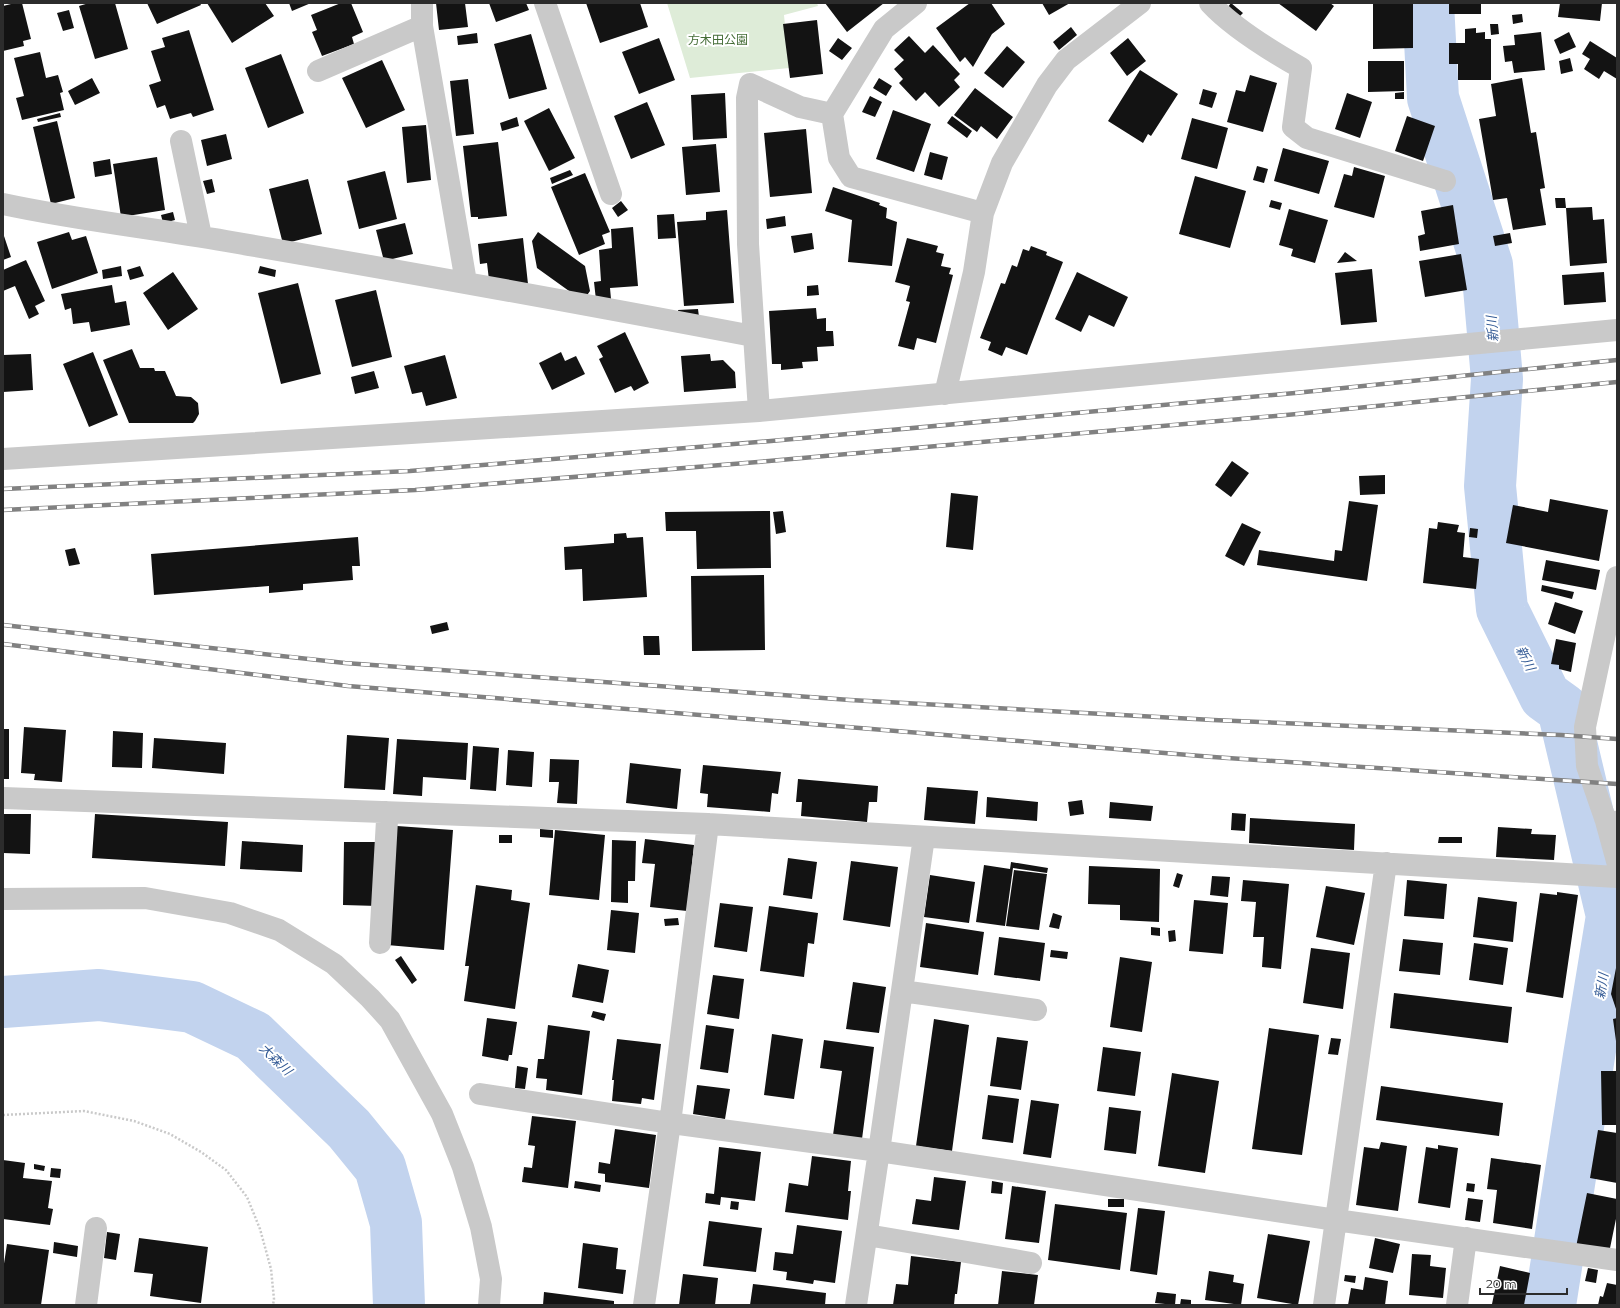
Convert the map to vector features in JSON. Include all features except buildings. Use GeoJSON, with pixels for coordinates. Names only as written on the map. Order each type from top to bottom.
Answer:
{"type":"FeatureCollection","features":[{"type":"Feature","properties":{"kind":"street"},"geometry":{"type":"LineString","coordinates":[[422,3],[422,26],[466,282]]}},
{"type":"Feature","properties":{"kind":"street"},"geometry":{"type":"LineString","coordinates":[[545,3],[611,194]]}},
{"type":"Feature","properties":{"kind":"street"},"geometry":{"type":"LineString","coordinates":[[916,3],[884,28],[832,114],[839,158],[851,177],[983,213]]}},
{"type":"Feature","properties":{"kind":"street"},"geometry":{"type":"LineString","coordinates":[[945,394],[974,272],[983,213],[1002,163],[1047,85],[1066,60],[1140,3]]}},
{"type":"Feature","properties":{"kind":"street"},"geometry":{"type":"LineString","coordinates":[[1210,3],[1222,16],[1283,58],[1301,68],[1293,127],[1307,138],[1445,181]]}},
{"type":"Feature","properties":{"kind":"street"},"geometry":{"type":"LineString","coordinates":[[318,71],[422,26]]}},
{"type":"Feature","properties":{"kind":"street"},"geometry":{"type":"LineString","coordinates":[[759,411],[748,244],[747,98],[750,84],[800,107],[832,114]]}},
{"type":"Feature","properties":{"kind":"street"},"geometry":{"type":"LineString","coordinates":[[182,141],[201,236]]}},
{"type":"Feature","properties":{"kind":"street"},"geometry":{"type":"LineString","coordinates":[[3,204],[40,212],[201,236],[466,282],[753,336]]}},
{"type":"Feature","properties":{"kind":"street"},"geometry":{"type":"LineString","coordinates":[[3,458],[759,411],[1617,330]]}},
{"type":"Feature","properties":{"kind":"street"},"geometry":{"type":"LineString","coordinates":[[1617,577],[1585,727],[1587,766],[1611,821],[1617,861]]}},
{"type":"Feature","properties":{"kind":"street"},"geometry":{"type":"LineString","coordinates":[[3,798],[708,824],[1617,877]]}},
{"type":"Feature","properties":{"kind":"street"},"geometry":{"type":"LineString","coordinates":[[380,943],[388,820],[386,812]]}},
{"type":"Feature","properties":{"kind":"street"},"geometry":{"type":"LineString","coordinates":[[644,1305],[670,1124],[708,824]]}},
{"type":"Feature","properties":{"kind":"street"},"geometry":{"type":"LineString","coordinates":[[856,1305],[880,1151],[924,837]]}},
{"type":"Feature","properties":{"kind":"street"},"geometry":{"type":"LineString","coordinates":[[1324,1305],[1386,863]]}},
{"type":"Feature","properties":{"kind":"street"},"geometry":{"type":"LineString","coordinates":[[3,899],[145,898],[230,913],[280,930],[334,964],[370,998],[390,1020],[442,1114],[464,1167],[482,1227],[491,1279],[489,1305]]}},
{"type":"Feature","properties":{"kind":"street"},"geometry":{"type":"LineString","coordinates":[[902,991],[1036,1010]]}},
{"type":"Feature","properties":{"kind":"street"},"geometry":{"type":"LineString","coordinates":[[480,1094],[670,1124],[880,1151],[1336,1220],[1617,1260]]}},
{"type":"Feature","properties":{"kind":"street"},"geometry":{"type":"LineString","coordinates":[[86,1305],[96,1228]]}},
{"type":"Feature","properties":{"kind":"street"},"geometry":{"type":"LineString","coordinates":[[867,1235],[1031,1263]]}},
{"type":"Feature","properties":{"kind":"street"},"geometry":{"type":"LineString","coordinates":[[1457,1305],[1466,1238]]}},
{"type":"Feature","properties":{"kind":"path"},"geometry":{"type":"LineString","coordinates":[[3,1115],[84,1111],[134,1121],[170,1134],[226,1170],[247,1197],[260,1229],[271,1268],[274,1299],[273,1305]]}},
{"type":"Feature","properties":{"kind":"green space","name":"方木田公園"},"geometry":{"type":"Polygon","coordinates":[[[667,3],[817,3],[818,6],[784,15],[789,68],[690,78],[667,3]]]}},
{"type":"Feature","properties":{"kind":"waterway","name":"新川"},"geometry":{"type":"LineString","coordinates":[[1428,3],[1433,98],[1487,265],[1497,379],[1490,486],[1502,609],[1545,696],[1563,709],[1612,916],[1550,1305]]}},
{"type":"Feature","properties":{"kind":"waterway","name":"大森川"},"geometry":{"type":"LineString","coordinates":[[3,1002],[99,995],[192,1007],[253,1036],[349,1129],[380,1167],[396,1223],[399,1305]]}},
{"type":"Feature","properties":{"kind":"railway"},"geometry":{"type":"LineString","coordinates":[[3,489],[410,471],[771,441],[1295,393],[1617,360]]}},
{"type":"Feature","properties":{"kind":"railway"},"geometry":{"type":"LineString","coordinates":[[3,510],[415,490],[769,461],[1297,414],[1617,382]]}},
{"type":"Feature","properties":{"kind":"railway"},"geometry":{"type":"LineString","coordinates":[[3,625],[345,663],[850,700],[1213,720],[1561,735],[1617,739]]}},
{"type":"Feature","properties":{"kind":"railway"},"geometry":{"type":"LineString","coordinates":[[3,644],[348,686],[1213,757],[1617,784]]}}]}
